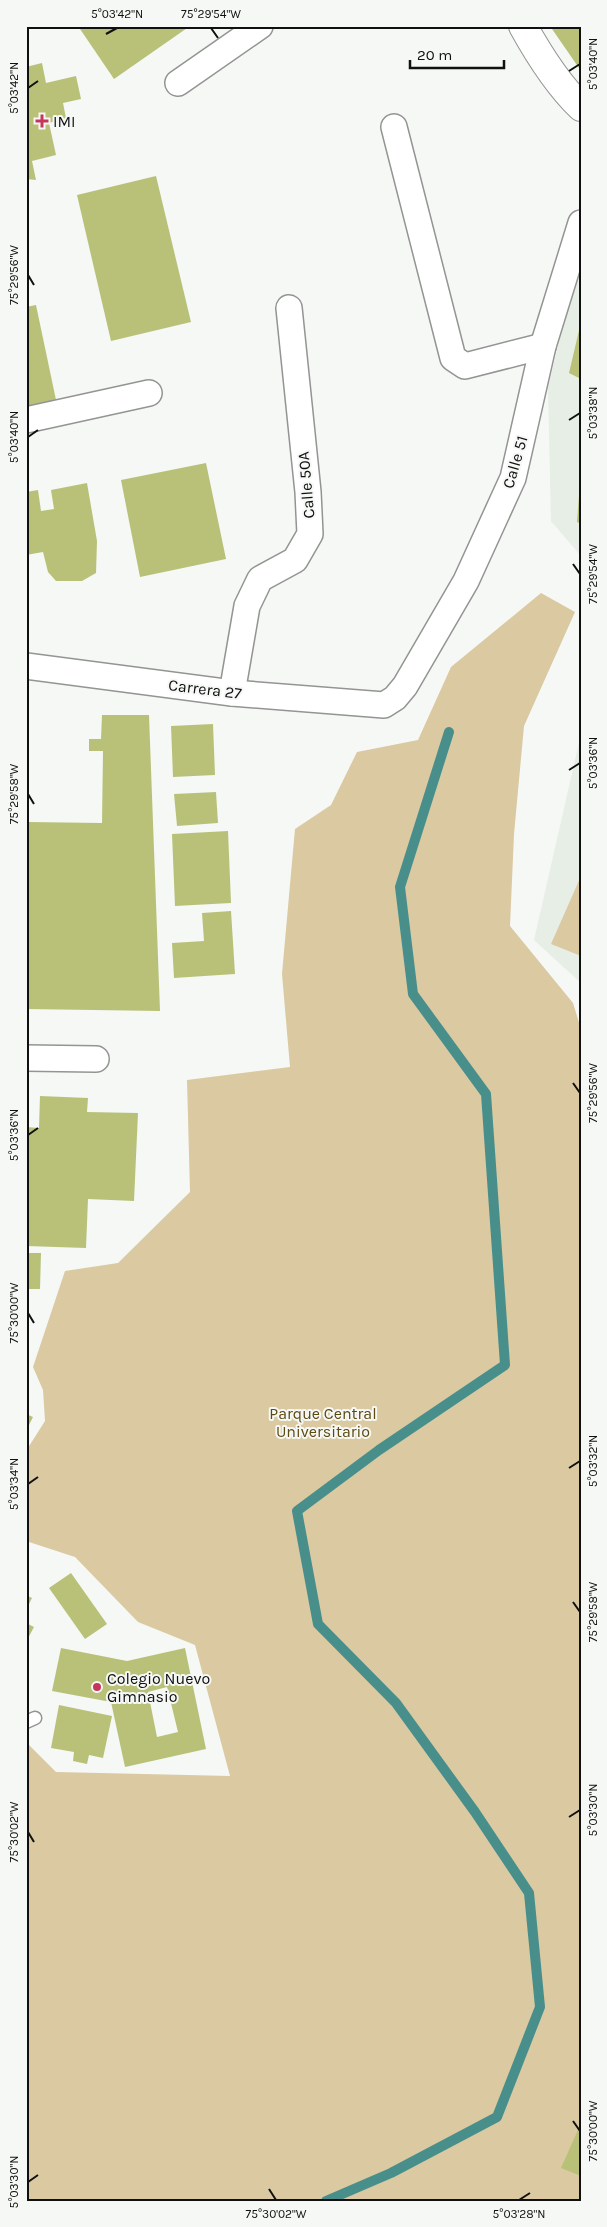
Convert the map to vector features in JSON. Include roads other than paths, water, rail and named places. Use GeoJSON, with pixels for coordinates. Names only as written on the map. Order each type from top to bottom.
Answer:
{"type":"FeatureCollection","features":[{"type":"Feature","properties":{"kind":"street"},"geometry":{"type":"LineString","coordinates":[[178,83],[260,26]]}},
{"type":"Feature","properties":{"kind":"street"},"geometry":{"type":"LineString","coordinates":[[523,26],[538,54],[568,95],[581,107]]}},
{"type":"Feature","properties":{"kind":"street"},"geometry":{"type":"LineString","coordinates":[[394,127],[453,358],[465,366],[542,346]]}},
{"type":"Feature","properties":{"kind":"street","name":"Calle 51"},"geometry":{"type":"LineString","coordinates":[[384,705],[396,698],[405,686],[466,581],[513,478],[542,346],[581,223]]}},
{"type":"Feature","properties":{"kind":"street","name":"Calle 50A"},"geometry":{"type":"LineString","coordinates":[[232,693],[247,606],[260,579],[295,560],[310,534],[308,492],[289,308]]}},
{"type":"Feature","properties":{"kind":"street"},"geometry":{"type":"LineString","coordinates":[[26,420],[149,393]]}},
{"type":"Feature","properties":{"kind":"street","name":"Carrera 27"},"geometry":{"type":"LineString","coordinates":[[26,666],[232,693],[384,705]]}},
{"type":"Feature","properties":{"kind":"street"},"geometry":{"type":"LineString","coordinates":[[26,1058],[96,1059]]}},
{"type":"Feature","properties":{"kind":"waterway"},"geometry":{"type":"LineString","coordinates":[[326,2201],[391,2173],[497,2117],[540,2007],[529,1893],[475,1812],[396,1703],[318,1624],[297,1511],[379,1450],[505,1365],[486,1094],[413,994],[400,887],[449,732]]}},
{"type":"Feature","properties":{"kind":"place","name":"IMI"},"geometry":{"type":"Point","coordinates":[42,121]}},
{"type":"Feature","properties":{"kind":"place","name":"Colegio Nuevo Gimnasio"},"geometry":{"type":"Point","coordinates":[97,1687]}},
{"type":"Feature","properties":{"kind":"park label","name":"Parque Central Universitario"},"geometry":{"type":"Point","coordinates":[323,1422]}}]}
